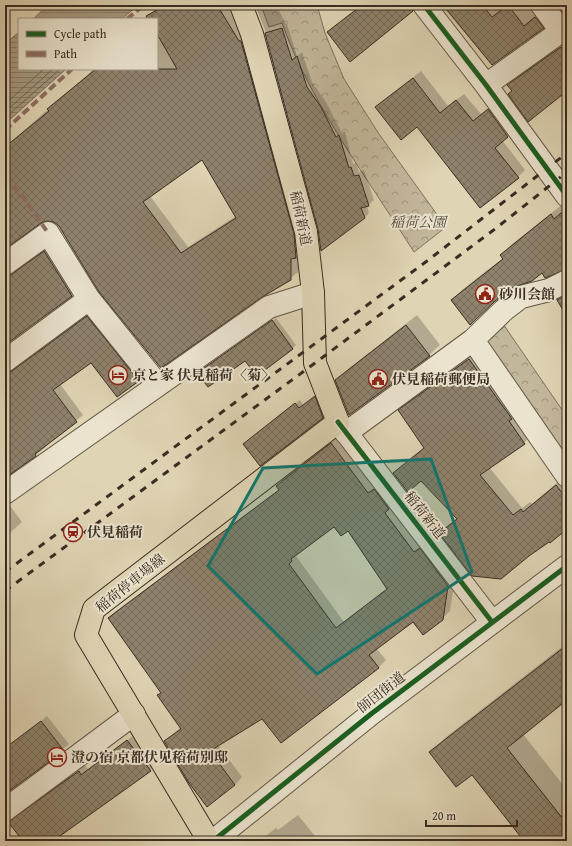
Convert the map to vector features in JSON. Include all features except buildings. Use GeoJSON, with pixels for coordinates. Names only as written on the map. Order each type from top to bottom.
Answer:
{"type":"FeatureCollection","features":[{"type":"Feature","properties":{"kind":"main road","name":"稲荷新道"},"geometry":{"type":"LineString","coordinates":[[241,5],[252,34],[306,232],[313,294],[315,363],[342,428]]}},
{"type":"Feature","properties":{"kind":"main road","name":"稲荷停車場線"},"geometry":{"type":"LineString","coordinates":[[209,841],[86,635],[94,609],[342,428]]}},
{"type":"Feature","properties":{"kind":"street"},"geometry":{"type":"LineString","coordinates":[[424,5],[486,85],[567,196]]}},
{"type":"Feature","properties":{"kind":"street"},"geometry":{"type":"LineString","coordinates":[[486,85],[564,29],[542,5]]}},
{"type":"Feature","properties":{"kind":"street"},"geometry":{"type":"LineString","coordinates":[[5,264],[48,233],[89,299],[158,385]]}},
{"type":"Feature","properties":{"kind":"street"},"geometry":{"type":"LineString","coordinates":[[342,428],[473,340],[504,310],[522,297],[549,290],[567,281]]}},
{"type":"Feature","properties":{"kind":"street"},"geometry":{"type":"LineString","coordinates":[[5,493],[269,307],[313,294]]}},
{"type":"Feature","properties":{"kind":"street"},"geometry":{"type":"LineString","coordinates":[[5,361],[89,299]]}},
{"type":"Feature","properties":{"kind":"street"},"geometry":{"type":"LineString","coordinates":[[473,340],[567,476]]}},
{"type":"Feature","properties":{"kind":"street","name":"稲荷新道"},"geometry":{"type":"LineString","coordinates":[[342,428],[492,622]]}},
{"type":"Feature","properties":{"kind":"street","name":"師団街道"},"geometry":{"type":"LineString","coordinates":[[213,841],[371,714],[567,566]]}},
{"type":"Feature","properties":{"kind":"street"},"geometry":{"type":"LineString","coordinates":[[5,810],[134,714]]}},
{"type":"Feature","properties":{"kind":"highlighted area"},"geometry":{"type":"Polygon","coordinates":[[[431,459],[472,572],[317,674],[208,566],[263,468],[431,459]]]}},
{"type":"Feature","properties":{"kind":"green space","name":"稲荷公園"},"geometry":{"type":"Polygon","coordinates":[[[261,5],[317,5],[325,33],[344,79],[379,134],[446,227],[414,252],[324,112],[308,83],[282,23],[269,27],[261,5]]]}},
{"type":"Feature","properties":{"kind":"green space"},"geometry":{"type":"Polygon","coordinates":[[[501,321],[567,417],[567,467],[479,342],[501,321]]]}},
{"type":"Feature","properties":{"kind":"water"},"geometry":{"type":"Polygon","coordinates":[[[48,5],[138,5],[123,18],[34,18],[48,5]]]}},
{"type":"Feature","properties":{"kind":"water"},"geometry":{"type":"Polygon","coordinates":[[[18,33],[18,70],[65,70],[5,124],[5,44],[18,33]]]}},
{"type":"Feature","properties":{"kind":"railway"},"geometry":{"type":"LineString","coordinates":[[5,572],[427,261],[567,153]]}},
{"type":"Feature","properties":{"kind":"railway"},"geometry":{"type":"LineString","coordinates":[[5,591],[495,229],[567,172]]}},
{"type":"Feature","properties":{"kind":"marked path"},"geometry":{"type":"LineString","coordinates":[[128,18],[144,5]]}},
{"type":"Feature","properties":{"kind":"marked path"},"geometry":{"type":"LineString","coordinates":[[5,130],[71,70]]}},
{"type":"Feature","properties":{"kind":"marked path"},"geometry":{"type":"LineString","coordinates":[[5,177],[24,198],[48,233]]}},
{"type":"Feature","properties":{"kind":"cycle path"},"geometry":{"type":"LineString","coordinates":[[424,5],[486,85],[567,196]]}},
{"type":"Feature","properties":{"kind":"cycle path"},"geometry":{"type":"LineString","coordinates":[[338,422],[492,622]]}},
{"type":"Feature","properties":{"kind":"cycle path"},"geometry":{"type":"LineString","coordinates":[[213,841],[371,714],[567,566]]}},
{"type":"Feature","properties":{"kind":"place","name":"砂川会館"},"geometry":{"type":"Point","coordinates":[485,294]}},
{"type":"Feature","properties":{"kind":"place","name":"京と家 伏見稲荷〈菊〉"},"geometry":{"type":"Point","coordinates":[118,375]}},
{"type":"Feature","properties":{"kind":"place","name":"伏見稲荷郵便局"},"geometry":{"type":"Point","coordinates":[378,379]}},
{"type":"Feature","properties":{"kind":"place","name":"伏見稲荷"},"geometry":{"type":"Point","coordinates":[73,532]}},
{"type":"Feature","properties":{"kind":"place","name":"澄の宿 京都伏见稻荷别邸"},"geometry":{"type":"Point","coordinates":[57,757]}}]}
